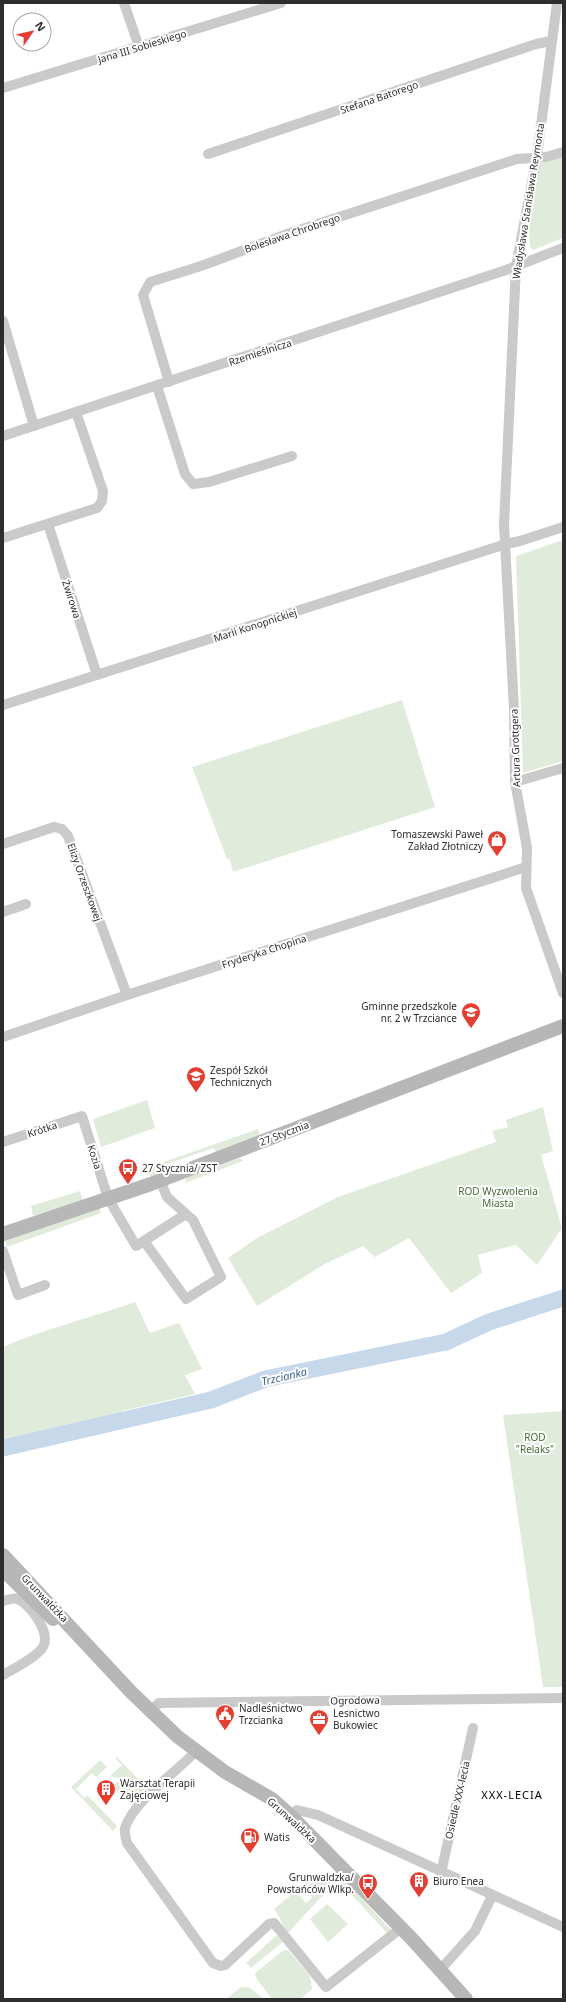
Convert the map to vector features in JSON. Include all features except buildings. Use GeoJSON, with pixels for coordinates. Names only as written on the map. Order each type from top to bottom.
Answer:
{"type":"FeatureCollection","features":[{"type":"Feature","properties":{"kind":"main road","name":"27 Stycznia"},"geometry":{"type":"LineString","coordinates":[[3,1234],[160,1180],[563,1026]]}},
{"type":"Feature","properties":{"kind":"main road","name":"Grunwaldzka"},"geometry":{"type":"LineString","coordinates":[[3,1555],[150,1711],[196,1751],[225,1772],[272,1799],[291,1816],[401,1928],[466,1999]]}},
{"type":"Feature","properties":{"kind":"main road"},"geometry":{"type":"LineString","coordinates":[[3,1562],[51,1611],[63,1617]]}},
{"type":"Feature","properties":{"kind":"main road","name":"Grunwaldzka"},"geometry":{"type":"LineString","coordinates":[[3,1570],[51,1618],[85,1643]]}},
{"type":"Feature","properties":{"kind":"street"},"geometry":{"type":"LineString","coordinates":[[124,3],[139,47]]}},
{"type":"Feature","properties":{"kind":"street","name":"Jana III Sobieskiego"},"geometry":{"type":"LineString","coordinates":[[3,88],[281,3]]}},
{"type":"Feature","properties":{"kind":"street","name":"Władysława Stanisława Reymonta"},"geometry":{"type":"LineString","coordinates":[[506,544],[504,525],[516,266],[537,156],[557,3]]}},
{"type":"Feature","properties":{"kind":"street","name":"Stefana Batorego"},"geometry":{"type":"LineString","coordinates":[[208,154],[536,44],[551,41]]}},
{"type":"Feature","properties":{"kind":"street","name":"Bolesława Chrobrego"},"geometry":{"type":"LineString","coordinates":[[169,382],[143,295],[150,282],[201,266],[290,232],[509,161],[537,156],[546,157],[563,152]]}},
{"type":"Feature","properties":{"kind":"street","name":"Rzemieślnicza"},"geometry":{"type":"LineString","coordinates":[[3,436],[516,266],[563,248]]}},
{"type":"Feature","properties":{"kind":"street"},"geometry":{"type":"LineString","coordinates":[[3,321],[34,426]]}},
{"type":"Feature","properties":{"kind":"street"},"geometry":{"type":"LineString","coordinates":[[157,386],[185,474],[193,484],[209,482],[292,456]]}},
{"type":"Feature","properties":{"kind":"street"},"geometry":{"type":"LineString","coordinates":[[3,538],[97,508],[102,501],[103,491],[76,412]]}},
{"type":"Feature","properties":{"kind":"street","name":"Żwirowa"},"geometry":{"type":"LineString","coordinates":[[48,524],[97,674]]}},
{"type":"Feature","properties":{"kind":"street","name":"Marii Konopnickiej"},"geometry":{"type":"LineString","coordinates":[[3,705],[563,527]]}},
{"type":"Feature","properties":{"kind":"street","name":"Artura Grottgera"},"geometry":{"type":"LineString","coordinates":[[506,544],[515,782],[527,848],[526,888],[563,993]]}},
{"type":"Feature","properties":{"kind":"street"},"geometry":{"type":"LineString","coordinates":[[515,782],[563,768]]}},
{"type":"Feature","properties":{"kind":"street","name":"Elizy Orzeszkowej"},"geometry":{"type":"LineString","coordinates":[[3,844],[54,827],[62,829],[68,836],[127,995]]}},
{"type":"Feature","properties":{"kind":"street","name":"Fryderyka Chopina"},"geometry":{"type":"LineString","coordinates":[[3,1036],[526,867]]}},
{"type":"Feature","properties":{"kind":"street"},"geometry":{"type":"LineString","coordinates":[[3,912],[26,904]]}},
{"type":"Feature","properties":{"kind":"street","name":"Krótka"},"geometry":{"type":"LineString","coordinates":[[3,1142],[82,1116]]}},
{"type":"Feature","properties":{"kind":"street","name":"Kozia"},"geometry":{"type":"LineString","coordinates":[[82,1116],[108,1198],[136,1246],[144,1241]]}},
{"type":"Feature","properties":{"kind":"street"},"geometry":{"type":"LineString","coordinates":[[160,1180],[167,1198],[186,1214],[193,1220],[221,1277],[186,1299],[144,1241],[186,1214]]}},
{"type":"Feature","properties":{"kind":"street"},"geometry":{"type":"LineString","coordinates":[[3,1251],[18,1295],[45,1285]]}},
{"type":"Feature","properties":{"kind":"street"},"geometry":{"type":"LineString","coordinates":[[3,1601],[11,1598],[18,1599],[42,1624],[45,1631],[45,1639],[40,1652],[3,1676]]}},
{"type":"Feature","properties":{"kind":"street","name":"Ogrodowa"},"geometry":{"type":"LineString","coordinates":[[150,1711],[159,1703],[563,1698]]}},
{"type":"Feature","properties":{"kind":"street","name":"Osiedle XXX-lecia"},"geometry":{"type":"LineString","coordinates":[[441,1872],[473,1728]]}},
{"type":"Feature","properties":{"kind":"street"},"geometry":{"type":"LineString","coordinates":[[196,1751],[145,1799],[130,1819],[125,1834],[127,1843],[213,1963],[217,1965],[225,1965],[272,1922],[274,1922],[326,1987],[401,1928]]}},
{"type":"Feature","properties":{"kind":"street"},"geometry":{"type":"LineString","coordinates":[[291,1816],[297,1810],[310,1812],[563,1927]]}},
{"type":"Feature","properties":{"kind":"street"},"geometry":{"type":"LineString","coordinates":[[440,1970],[474,1931],[492,1896]]}},
{"type":"Feature","properties":{"kind":"green space"},"geometry":{"type":"Polygon","coordinates":[[[563,156],[563,238],[533,250],[530,247],[529,230],[539,165],[545,161],[563,156]]]}},
{"type":"Feature","properties":{"kind":"green space"},"geometry":{"type":"Polygon","coordinates":[[[563,540],[563,761],[523,773],[516,556],[563,540]]]}},
{"type":"Feature","properties":{"kind":"green space"},"geometry":{"type":"Polygon","coordinates":[[[402,700],[435,807],[233,872],[230,860],[227,859],[192,767],[402,700]]]}},
{"type":"Feature","properties":{"kind":"green space"},"geometry":{"type":"Polygon","coordinates":[[[147,1100],[155,1128],[101,1147],[93,1119],[147,1100]]]}},
{"type":"Feature","properties":{"kind":"green space","name":"ROD Wyzwolenia Miasta"},"geometry":{"type":"Polygon","coordinates":[[[543,1107],[553,1151],[541,1155],[562,1228],[537,1265],[516,1245],[478,1255],[482,1273],[451,1293],[409,1238],[375,1257],[363,1246],[325,1264],[257,1306],[228,1258],[257,1238],[338,1197],[496,1142],[492,1131],[508,1127],[506,1120],[543,1107]]]}},
{"type":"Feature","properties":{"kind":"green space"},"geometry":{"type":"Polygon","coordinates":[[[258,1129],[260,1136],[217,1155],[214,1148],[155,1168],[158,1176],[151,1178],[148,1169],[149,1167],[258,1129]]]}},
{"type":"Feature","properties":{"kind":"green space"},"geometry":{"type":"Polygon","coordinates":[[[240,1158],[243,1161],[185,1183],[186,1178],[240,1158]]]}},
{"type":"Feature","properties":{"kind":"green space"},"geometry":{"type":"Polygon","coordinates":[[[80,1191],[83,1201],[33,1216],[31,1206],[80,1191]]]}},
{"type":"Feature","properties":{"kind":"green space"},"geometry":{"type":"Polygon","coordinates":[[[99,1208],[101,1213],[7,1247],[5,1242],[6,1240],[99,1208]]]}},
{"type":"Feature","properties":{"kind":"green space"},"geometry":{"type":"Polygon","coordinates":[[[135,1302],[150,1333],[179,1323],[202,1369],[185,1375],[195,1394],[122,1411],[126,1419],[3,1447],[3,1347],[36,1334],[135,1302]]]}},
{"type":"Feature","properties":{"kind":"green space","name":"ROD \"Relaks\""},"geometry":{"type":"Polygon","coordinates":[[[563,1411],[563,1687],[543,1687],[503,1415],[563,1411]]]}},
{"type":"Feature","properties":{"kind":"green space"},"geometry":{"type":"Polygon","coordinates":[[[117,1757],[140,1781],[113,1777],[111,1775],[122,1765],[116,1759],[117,1757]]]}},
{"type":"Feature","properties":{"kind":"green space"},"geometry":{"type":"Polygon","coordinates":[[[100,1760],[107,1767],[96,1777],[92,1773],[76,1789],[84,1798],[87,1795],[117,1826],[113,1831],[71,1787],[100,1760]]]}},
{"type":"Feature","properties":{"kind":"green space"},"geometry":{"type":"Polygon","coordinates":[[[118,1782],[139,1785],[149,1791],[140,1800],[133,1794],[127,1801],[112,1787],[118,1782]]]}},
{"type":"Feature","properties":{"kind":"green space"},"geometry":{"type":"Polygon","coordinates":[[[332,1871],[336,1871],[391,1930],[387,1933],[340,1882],[320,1898],[288,1933],[274,1909],[296,1891],[306,1903],[312,1898],[305,1887],[332,1871]]]}},
{"type":"Feature","properties":{"kind":"green space"},"geometry":{"type":"Polygon","coordinates":[[[327,1904],[348,1924],[328,1942],[310,1919],[327,1904]]]}},
{"type":"Feature","properties":{"kind":"green space"},"geometry":{"type":"Polygon","coordinates":[[[277,1935],[283,1942],[251,1968],[246,1963],[277,1935]]]}},
{"type":"Feature","properties":{"kind":"green space"},"geometry":{"type":"Polygon","coordinates":[[[284,1950],[288,1950],[310,1976],[312,1989],[301,1999],[272,1999],[256,1978],[255,1973],[284,1950]]]}},
{"type":"Feature","properties":{"kind":"green space"},"geometry":{"type":"Polygon","coordinates":[[[241,1987],[249,1987],[264,1999],[226,1999],[241,1987]]]}},
{"type":"Feature","properties":{"kind":"waterway","name":"Trzcianka"},"geometry":{"type":"LineString","coordinates":[[3,1448],[211,1400],[265,1379],[446,1342],[489,1322],[563,1298]]}},
{"type":"Feature","properties":{"kind":"place","name":"Tomaszewski Paweł Zakład Złotniczy"},"geometry":{"type":"Point","coordinates":[497,857]}},
{"type":"Feature","properties":{"kind":"place","name":"Gminne przedszkole nr. 2 w Trzciance"},"geometry":{"type":"Point","coordinates":[471,1029]}},
{"type":"Feature","properties":{"kind":"place","name":"Zespół Szkół Technicznych"},"geometry":{"type":"Point","coordinates":[196,1093]}},
{"type":"Feature","properties":{"kind":"place","name":"27 Stycznia/ ZST"},"geometry":{"type":"Point","coordinates":[128,1185]}},
{"type":"Feature","properties":{"kind":"place","name":"Nadleśnictwo Trzcianka"},"geometry":{"type":"Point","coordinates":[225,1731]}},
{"type":"Feature","properties":{"kind":"place","name":"Lesnictwo Bukowiec"},"geometry":{"type":"Point","coordinates":[319,1736]}},
{"type":"Feature","properties":{"kind":"place","name":"Warsztat Terapii Zajęciowej"},"geometry":{"type":"Point","coordinates":[106,1806]}},
{"type":"Feature","properties":{"kind":"place","name":"Watis"},"geometry":{"type":"Point","coordinates":[250,1854]}},
{"type":"Feature","properties":{"kind":"place","name":"Biuro Enea"},"geometry":{"type":"Point","coordinates":[419,1898]}},
{"type":"Feature","properties":{"kind":"place","name":"Grunwaldzka/ Powstańców Wlkp."},"geometry":{"type":"Point","coordinates":[368,1900]}},
{"type":"Feature","properties":{"kind":"district","name":"XXX-LECIA"},"geometry":{"type":"Point","coordinates":[512,1794]}}]}
